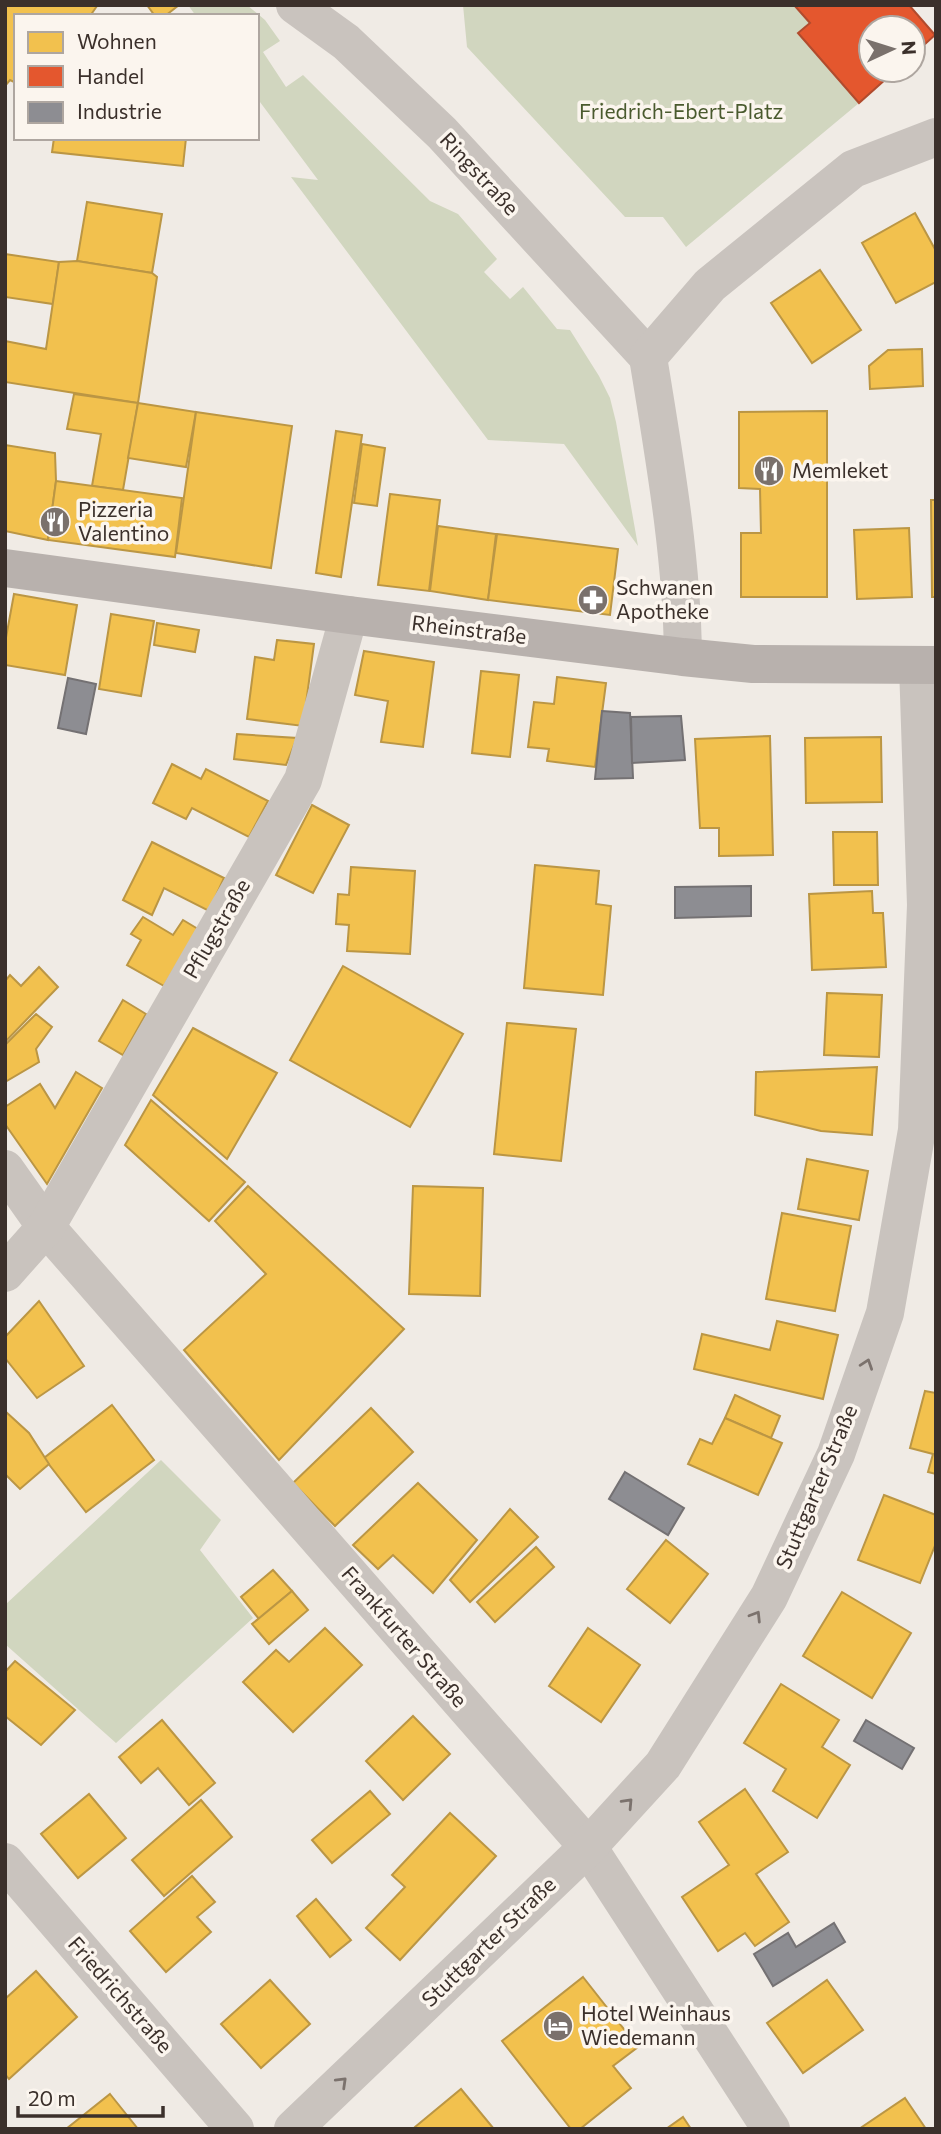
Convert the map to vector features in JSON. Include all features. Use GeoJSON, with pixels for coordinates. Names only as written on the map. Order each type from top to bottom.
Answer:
{"type":"FeatureCollection","features":[{"type":"Feature","properties":{"kind":"main road","name":"Rheinstraße"},"geometry":{"type":"LineString","coordinates":[[5,568],[683,657],[753,664],[927,665]]}},
{"type":"Feature","properties":{"kind":"street","name":"Ringstraße"},"geometry":{"type":"LineString","coordinates":[[296,5],[346,42],[442,133],[648,357]]}},
{"type":"Feature","properties":{"kind":"street"},"geometry":{"type":"LineString","coordinates":[[683,657],[683,607],[664,453],[648,357],[710,285],[853,169],[936,138]]}},
{"type":"Feature","properties":{"kind":"street","name":"Pflugstraße"},"geometry":{"type":"LineString","coordinates":[[5,1273],[46,1227],[303,780],[349,615]]}},
{"type":"Feature","properties":{"kind":"street","name":"Stuttgarter Straße"},"geometry":{"type":"LineString","coordinates":[[293,2129],[588,1847],[663,1765],[769,1597],[836,1454],[885,1313],[917,1130],[926,905],[927,665]]}},
{"type":"Feature","properties":{"kind":"street","name":"Frankfurter Straße"},"geometry":{"type":"LineString","coordinates":[[5,1169],[46,1227],[588,1847],[771,2129]]}},
{"type":"Feature","properties":{"kind":"street","name":"Friedrichstraße"},"geometry":{"type":"LineString","coordinates":[[5,1862],[235,2129]]}},
{"type":"Feature","properties":{"kind":"green space"},"geometry":{"type":"Polygon","coordinates":[[[188,5],[247,5],[258,14],[195,14],[188,5]]]}},
{"type":"Feature","properties":{"kind":"green space","name":"Friedrich-Ebert-Platz"},"geometry":{"type":"Polygon","coordinates":[[[463,5],[794,5],[810,23],[798,33],[859,103],[686,247],[663,217],[625,217],[467,47],[463,5]]]}},
{"type":"Feature","properties":{"kind":"green space"},"geometry":{"type":"Polygon","coordinates":[[[259,15],[280,41],[263,52],[286,87],[303,75],[430,201],[458,214],[497,259],[484,272],[510,299],[523,287],[557,329],[570,330],[610,398],[638,546],[564,444],[488,440],[291,177],[318,180],[259,101],[259,15]]]}},
{"type":"Feature","properties":{"kind":"green space"},"geometry":{"type":"Polygon","coordinates":[[[161,1460],[221,1520],[200,1550],[253,1618],[116,1743],[5,1644],[5,1605],[161,1460]]]}},
{"type":"Feature","properties":{"kind":"building: Wohnen"},"geometry":{"type":"Polygon","coordinates":[[[5,5],[97,6],[91,14],[14,14],[14,82],[10,80],[5,86],[5,5]]]}},
{"type":"Feature","properties":{"kind":"building: Wohnen"},"geometry":{"type":"Polygon","coordinates":[[[147,5],[179,5],[168,14],[154,14],[147,5]]]}},
{"type":"Feature","properties":{"kind":"building: Wohnen"},"geometry":{"type":"Polygon","coordinates":[[[54,140],[186,140],[183,166],[52,152],[54,140]]]}},
{"type":"Feature","properties":{"kind":"building: Wohnen"},"geometry":{"type":"Polygon","coordinates":[[[87,202],[162,214],[152,273],[77,261],[87,202]]]}},
{"type":"Feature","properties":{"kind":"building: Wohnen"},"geometry":{"type":"Polygon","coordinates":[[[915,213],[936,251],[936,282],[896,303],[862,243],[915,213]]]}},
{"type":"Feature","properties":{"kind":"building: Wohnen"},"geometry":{"type":"Polygon","coordinates":[[[5,254],[59,262],[53,304],[5,297],[5,254]]]}},
{"type":"Feature","properties":{"kind":"building: Wohnen"},"geometry":{"type":"Polygon","coordinates":[[[77,261],[152,273],[157,277],[138,403],[5,382],[5,341],[46,349],[59,262],[77,261]]]}},
{"type":"Feature","properties":{"kind":"building: Wohnen"},"geometry":{"type":"Polygon","coordinates":[[[820,270],[861,330],[812,363],[771,303],[820,270]]]}},
{"type":"Feature","properties":{"kind":"building: Wohnen"},"geometry":{"type":"Polygon","coordinates":[[[922,349],[923,386],[870,389],[869,366],[888,350],[922,349]]]}},
{"type":"Feature","properties":{"kind":"building: Wohnen"},"geometry":{"type":"Polygon","coordinates":[[[74,394],[138,403],[123,490],[92,486],[101,434],[67,429],[74,394]]]}},
{"type":"Feature","properties":{"kind":"building: Wohnen"},"geometry":{"type":"Polygon","coordinates":[[[138,403],[196,412],[186,467],[128,458],[138,403]]]}},
{"type":"Feature","properties":{"kind":"building: Wohnen"},"geometry":{"type":"Polygon","coordinates":[[[827,411],[827,597],[741,597],[741,533],[761,533],[760,489],[739,488],[739,412],[827,411]]]}},
{"type":"Feature","properties":{"kind":"building: Wohnen"},"geometry":{"type":"Polygon","coordinates":[[[196,412],[292,426],[271,568],[176,553],[196,412]]]}},
{"type":"Feature","properties":{"kind":"building: Wohnen"},"geometry":{"type":"Polygon","coordinates":[[[336,431],[362,435],[341,577],[316,573],[336,431]]]}},
{"type":"Feature","properties":{"kind":"building: Wohnen"},"geometry":{"type":"Polygon","coordinates":[[[362,444],[385,448],[377,506],[354,503],[362,444]]]}},
{"type":"Feature","properties":{"kind":"building: Wohnen"},"geometry":{"type":"Polygon","coordinates":[[[5,445],[55,453],[56,481],[48,540],[5,531],[5,445]]]}},
{"type":"Feature","properties":{"kind":"building: Wohnen"},"geometry":{"type":"Polygon","coordinates":[[[56,481],[182,498],[175,557],[48,540],[56,481]]]}},
{"type":"Feature","properties":{"kind":"building: Wohnen"},"geometry":{"type":"Polygon","coordinates":[[[390,494],[440,500],[429,591],[378,585],[390,494]]]}},
{"type":"Feature","properties":{"kind":"building: Wohnen"},"geometry":{"type":"Polygon","coordinates":[[[931,500],[936,500],[936,597],[932,597],[931,500]]]}},
{"type":"Feature","properties":{"kind":"building: Wohnen"},"geometry":{"type":"Polygon","coordinates":[[[438,526],[496,534],[488,600],[430,591],[438,526]]]}},
{"type":"Feature","properties":{"kind":"building: Wohnen"},"geometry":{"type":"Polygon","coordinates":[[[909,528],[912,597],[857,599],[854,530],[909,528]]]}},
{"type":"Feature","properties":{"kind":"building: Wohnen"},"geometry":{"type":"Polygon","coordinates":[[[497,534],[618,549],[610,615],[488,600],[497,534]]]}},
{"type":"Feature","properties":{"kind":"building: Wohnen"},"geometry":{"type":"Polygon","coordinates":[[[14,594],[77,605],[65,675],[5,665],[5,643],[14,594]]]}},
{"type":"Feature","properties":{"kind":"building: Wohnen"},"geometry":{"type":"Polygon","coordinates":[[[111,614],[154,621],[141,696],[99,689],[111,614]]]}},
{"type":"Feature","properties":{"kind":"building: Wohnen"},"geometry":{"type":"Polygon","coordinates":[[[157,623],[199,630],[195,652],[154,645],[157,623]]]}},
{"type":"Feature","properties":{"kind":"building: Wohnen"},"geometry":{"type":"Polygon","coordinates":[[[277,640],[314,644],[303,726],[247,719],[255,657],[274,660],[277,640]]]}},
{"type":"Feature","properties":{"kind":"building: Wohnen"},"geometry":{"type":"Polygon","coordinates":[[[364,651],[434,662],[423,747],[381,742],[388,701],[355,695],[364,651]]]}},
{"type":"Feature","properties":{"kind":"building: Wohnen"},"geometry":{"type":"Polygon","coordinates":[[[481,671],[519,675],[510,757],[472,753],[481,671]]]}},
{"type":"Feature","properties":{"kind":"building: Wohnen"},"geometry":{"type":"Polygon","coordinates":[[[557,677],[606,683],[595,767],[547,761],[549,749],[528,747],[534,702],[554,704],[557,677]]]}},
{"type":"Feature","properties":{"kind":"building: Wohnen"},"geometry":{"type":"Polygon","coordinates":[[[237,734],[297,738],[286,765],[234,759],[237,734]]]}},
{"type":"Feature","properties":{"kind":"building: Wohnen"},"geometry":{"type":"Polygon","coordinates":[[[770,736],[773,855],[719,856],[719,828],[700,828],[695,739],[770,736]]]}},
{"type":"Feature","properties":{"kind":"building: Wohnen"},"geometry":{"type":"Polygon","coordinates":[[[881,737],[882,802],[806,803],[805,738],[881,737]]]}},
{"type":"Feature","properties":{"kind":"building: Wohnen"},"geometry":{"type":"Polygon","coordinates":[[[172,764],[201,779],[206,769],[268,801],[249,837],[192,808],[186,819],[153,803],[172,764]]]}},
{"type":"Feature","properties":{"kind":"building: Wohnen"},"geometry":{"type":"Polygon","coordinates":[[[312,805],[349,825],[313,893],[276,875],[312,805]]]}},
{"type":"Feature","properties":{"kind":"building: Wohnen"},"geometry":{"type":"Polygon","coordinates":[[[833,832],[877,832],[878,885],[834,885],[833,832]]]}},
{"type":"Feature","properties":{"kind":"building: Wohnen"},"geometry":{"type":"Polygon","coordinates":[[[152,842],[224,878],[209,911],[164,888],[152,915],[123,900],[152,842]]]}},
{"type":"Feature","properties":{"kind":"building: Wohnen"},"geometry":{"type":"Polygon","coordinates":[[[535,865],[599,871],[596,904],[611,906],[603,995],[524,988],[535,865]]]}},
{"type":"Feature","properties":{"kind":"building: Wohnen"},"geometry":{"type":"Polygon","coordinates":[[[351,867],[415,871],[410,954],[347,951],[349,925],[336,924],[338,894],[349,895],[351,867]]]}},
{"type":"Feature","properties":{"kind":"building: Wohnen"},"geometry":{"type":"Polygon","coordinates":[[[872,891],[873,913],[883,913],[886,967],[812,970],[809,894],[872,891]]]}},
{"type":"Feature","properties":{"kind":"building: Wohnen"},"geometry":{"type":"Polygon","coordinates":[[[143,917],[173,935],[183,920],[198,929],[164,986],[127,965],[141,940],[131,934],[143,917]]]}},
{"type":"Feature","properties":{"kind":"building: Wohnen"},"geometry":{"type":"Polygon","coordinates":[[[343,966],[463,1034],[410,1127],[290,1060],[343,966]]]}},
{"type":"Feature","properties":{"kind":"building: Wohnen"},"geometry":{"type":"Polygon","coordinates":[[[39,967],[58,987],[5,1042],[5,981],[10,975],[21,986],[39,967]]]}},
{"type":"Feature","properties":{"kind":"building: Wohnen"},"geometry":{"type":"Polygon","coordinates":[[[827,993],[882,995],[879,1057],[824,1055],[827,993]]]}},
{"type":"Feature","properties":{"kind":"building: Wohnen"},"geometry":{"type":"Polygon","coordinates":[[[123,1000],[146,1014],[123,1055],[99,1041],[123,1000]]]}},
{"type":"Feature","properties":{"kind":"building: Wohnen"},"geometry":{"type":"Polygon","coordinates":[[[36,1014],[52,1027],[36,1049],[39,1062],[5,1082],[5,1045],[36,1014]]]}},
{"type":"Feature","properties":{"kind":"building: Wohnen"},"geometry":{"type":"Polygon","coordinates":[[[507,1023],[576,1029],[561,1161],[494,1154],[507,1023]]]}},
{"type":"Feature","properties":{"kind":"building: Wohnen"},"geometry":{"type":"Polygon","coordinates":[[[193,1028],[277,1073],[227,1159],[153,1095],[193,1028]]]}},
{"type":"Feature","properties":{"kind":"building: Wohnen"},"geometry":{"type":"Polygon","coordinates":[[[877,1067],[872,1135],[821,1131],[755,1115],[756,1072],[877,1067]]]}},
{"type":"Feature","properties":{"kind":"building: Wohnen"},"geometry":{"type":"Polygon","coordinates":[[[76,1072],[102,1088],[47,1184],[5,1124],[5,1107],[40,1084],[55,1108],[76,1072]]]}},
{"type":"Feature","properties":{"kind":"building: Wohnen"},"geometry":{"type":"Polygon","coordinates":[[[151,1100],[245,1182],[209,1221],[125,1145],[151,1100]]]}},
{"type":"Feature","properties":{"kind":"building: Wohnen"},"geometry":{"type":"Polygon","coordinates":[[[807,1159],[868,1171],[859,1220],[798,1209],[807,1159]]]}},
{"type":"Feature","properties":{"kind":"building: Wohnen"},"geometry":{"type":"Polygon","coordinates":[[[248,1186],[404,1329],[279,1460],[184,1350],[266,1274],[215,1221],[248,1186]]]}},
{"type":"Feature","properties":{"kind":"building: Wohnen"},"geometry":{"type":"Polygon","coordinates":[[[413,1186],[483,1188],[480,1296],[409,1294],[413,1186]]]}},
{"type":"Feature","properties":{"kind":"building: Wohnen"},"geometry":{"type":"Polygon","coordinates":[[[782,1213],[851,1226],[835,1311],[766,1299],[782,1213]]]}},
{"type":"Feature","properties":{"kind":"building: Wohnen"},"geometry":{"type":"Polygon","coordinates":[[[39,1301],[84,1366],[37,1398],[5,1358],[5,1337],[39,1301]]]}},
{"type":"Feature","properties":{"kind":"building: Wohnen"},"geometry":{"type":"Polygon","coordinates":[[[777,1321],[838,1335],[823,1399],[694,1369],[702,1334],[770,1350],[777,1321]]]}},
{"type":"Feature","properties":{"kind":"building: Wohnen"},"geometry":{"type":"Polygon","coordinates":[[[925,1391],[936,1393],[936,1474],[928,1472],[933,1454],[910,1448],[925,1391]]]}},
{"type":"Feature","properties":{"kind":"building: Wohnen"},"geometry":{"type":"Polygon","coordinates":[[[735,1395],[780,1416],[771,1438],[725,1418],[735,1395]]]}},
{"type":"Feature","properties":{"kind":"building: Wohnen"},"geometry":{"type":"Polygon","coordinates":[[[112,1405],[154,1460],[86,1512],[44,1458],[112,1405]]]}},
{"type":"Feature","properties":{"kind":"building: Wohnen"},"geometry":{"type":"Polygon","coordinates":[[[371,1408],[413,1452],[335,1526],[293,1483],[371,1408]]]}},
{"type":"Feature","properties":{"kind":"building: Wohnen"},"geometry":{"type":"Polygon","coordinates":[[[5,1411],[29,1433],[49,1464],[20,1489],[5,1474],[5,1411]]]}},
{"type":"Feature","properties":{"kind":"building: Wohnen"},"geometry":{"type":"Polygon","coordinates":[[[725,1418],[782,1443],[758,1495],[688,1464],[700,1439],[712,1444],[725,1418]]]}},
{"type":"Feature","properties":{"kind":"building: Wohnen"},"geometry":{"type":"Polygon","coordinates":[[[418,1483],[477,1540],[433,1593],[393,1555],[378,1569],[353,1545],[418,1483]]]}},
{"type":"Feature","properties":{"kind":"building: Wohnen"},"geometry":{"type":"Polygon","coordinates":[[[884,1495],[936,1515],[936,1543],[920,1583],[858,1560],[884,1495]]]}},
{"type":"Feature","properties":{"kind":"building: Wohnen"},"geometry":{"type":"Polygon","coordinates":[[[510,1509],[538,1537],[470,1602],[450,1580],[510,1509]]]}},
{"type":"Feature","properties":{"kind":"building: Wohnen"},"geometry":{"type":"Polygon","coordinates":[[[666,1540],[708,1574],[670,1623],[627,1589],[666,1540]]]}},
{"type":"Feature","properties":{"kind":"building: Wohnen"},"geometry":{"type":"Polygon","coordinates":[[[536,1547],[554,1567],[495,1622],[477,1602],[536,1547]]]}},
{"type":"Feature","properties":{"kind":"building: Wohnen"},"geometry":{"type":"Polygon","coordinates":[[[273,1570],[292,1591],[259,1619],[241,1597],[273,1570]]]}},
{"type":"Feature","properties":{"kind":"building: Wohnen"},"geometry":{"type":"Polygon","coordinates":[[[292,1591],[308,1610],[269,1644],[252,1624],[292,1591]]]}},
{"type":"Feature","properties":{"kind":"building: Wohnen"},"geometry":{"type":"Polygon","coordinates":[[[842,1592],[911,1633],[872,1698],[803,1656],[842,1592]]]}},
{"type":"Feature","properties":{"kind":"building: Wohnen"},"geometry":{"type":"Polygon","coordinates":[[[325,1628],[362,1665],[293,1732],[243,1682],[276,1650],[289,1662],[325,1628]]]}},
{"type":"Feature","properties":{"kind":"building: Wohnen"},"geometry":{"type":"Polygon","coordinates":[[[588,1628],[640,1665],[601,1722],[549,1686],[588,1628]]]}},
{"type":"Feature","properties":{"kind":"building: Wohnen"},"geometry":{"type":"Polygon","coordinates":[[[15,1661],[75,1710],[41,1745],[5,1716],[5,1672],[15,1661]]]}},
{"type":"Feature","properties":{"kind":"building: Wohnen"},"geometry":{"type":"Polygon","coordinates":[[[781,1684],[839,1720],[822,1747],[850,1765],[817,1818],[773,1791],[786,1769],[744,1743],[781,1684]]]}},
{"type":"Feature","properties":{"kind":"building: Wohnen"},"geometry":{"type":"Polygon","coordinates":[[[413,1716],[450,1754],[403,1800],[366,1761],[413,1716]]]}},
{"type":"Feature","properties":{"kind":"building: Wohnen"},"geometry":{"type":"Polygon","coordinates":[[[162,1720],[215,1783],[189,1805],[158,1768],[141,1783],[119,1757],[162,1720]]]}},
{"type":"Feature","properties":{"kind":"building: Wohnen"},"geometry":{"type":"Polygon","coordinates":[[[745,1789],[788,1852],[756,1874],[789,1922],[755,1946],[745,1933],[718,1951],[682,1897],[729,1865],[699,1822],[745,1789]]]}},
{"type":"Feature","properties":{"kind":"building: Wohnen"},"geometry":{"type":"Polygon","coordinates":[[[370,1791],[390,1814],[332,1863],[312,1840],[370,1791]]]}},
{"type":"Feature","properties":{"kind":"building: Wohnen"},"geometry":{"type":"Polygon","coordinates":[[[89,1794],[126,1838],[78,1878],[41,1834],[89,1794]]]}},
{"type":"Feature","properties":{"kind":"building: Wohnen"},"geometry":{"type":"Polygon","coordinates":[[[201,1800],[232,1837],[164,1896],[132,1860],[201,1800]]]}},
{"type":"Feature","properties":{"kind":"building: Wohnen"},"geometry":{"type":"Polygon","coordinates":[[[450,1813],[496,1856],[400,1960],[366,1928],[405,1887],[392,1875],[450,1813]]]}},
{"type":"Feature","properties":{"kind":"building: Wohnen"},"geometry":{"type":"Polygon","coordinates":[[[192,1876],[215,1902],[197,1917],[211,1932],[166,1972],[130,1931],[192,1876]]]}},
{"type":"Feature","properties":{"kind":"building: Wohnen"},"geometry":{"type":"Polygon","coordinates":[[[316,1899],[351,1940],[330,1957],[297,1916],[316,1899]]]}},
{"type":"Feature","properties":{"kind":"building: Wohnen"},"geometry":{"type":"Polygon","coordinates":[[[36,1971],[77,2017],[9,2079],[5,2074],[5,1999],[36,1971]]]}},
{"type":"Feature","properties":{"kind":"building: Wohnen","name":"Hotel Weinhaus Wiedemann"},"geometry":{"type":"Polygon","coordinates":[[[583,1977],[638,2047],[613,2066],[631,2088],[580,2129],[571,2129],[502,2041],[583,1977]]]}},
{"type":"Feature","properties":{"kind":"building: Wohnen"},"geometry":{"type":"Polygon","coordinates":[[[270,1980],[310,2024],[261,2068],[221,2024],[270,1980]]]}},
{"type":"Feature","properties":{"kind":"building: Wohnen"},"geometry":{"type":"Polygon","coordinates":[[[827,1980],[863,2030],[803,2073],[767,2023],[827,1980]]]}},
{"type":"Feature","properties":{"kind":"building: Wohnen"},"geometry":{"type":"Polygon","coordinates":[[[461,2089],[494,2129],[416,2129],[415,2127],[461,2089]]]}},
{"type":"Feature","properties":{"kind":"building: Wohnen"},"geometry":{"type":"Polygon","coordinates":[[[110,2094],[138,2129],[66,2129],[110,2094]]]}},
{"type":"Feature","properties":{"kind":"building: Wohnen"},"geometry":{"type":"Polygon","coordinates":[[[905,2098],[926,2129],[859,2129],[905,2098]]]}},
{"type":"Feature","properties":{"kind":"building: Wohnen"},"geometry":{"type":"Polygon","coordinates":[[[683,2117],[691,2129],[666,2129],[683,2117]]]}},
{"type":"Feature","properties":{"kind":"building: Handel"},"geometry":{"type":"Polygon","coordinates":[[[794,5],[909,5],[917,14],[857,14],[857,84],[880,84],[859,103],[798,33],[810,23],[794,5]]]}},
{"type":"Feature","properties":{"kind":"building: Handel"},"geometry":{"type":"Polygon","coordinates":[[[927,26],[935,35],[927,42],[927,26]]]}},
{"type":"Feature","properties":{"kind":"building: Industrie"},"geometry":{"type":"Polygon","coordinates":[[[68,678],[96,684],[86,734],[58,728],[68,678]]]}},
{"type":"Feature","properties":{"kind":"building: Industrie"},"geometry":{"type":"Polygon","coordinates":[[[602,711],[630,713],[633,778],[595,779],[602,711]]]}},
{"type":"Feature","properties":{"kind":"building: Industrie"},"geometry":{"type":"Polygon","coordinates":[[[681,716],[685,760],[632,763],[631,717],[681,716]]]}},
{"type":"Feature","properties":{"kind":"building: Industrie"},"geometry":{"type":"Polygon","coordinates":[[[751,886],[751,916],[675,918],[675,887],[751,886]]]}},
{"type":"Feature","properties":{"kind":"building: Industrie"},"geometry":{"type":"Polygon","coordinates":[[[625,1472],[684,1508],[668,1535],[609,1499],[625,1472]]]}},
{"type":"Feature","properties":{"kind":"building: Industrie"},"geometry":{"type":"Polygon","coordinates":[[[866,1720],[914,1748],[902,1769],[854,1741],[866,1720]]]}},
{"type":"Feature","properties":{"kind":"building: Industrie"},"geometry":{"type":"Polygon","coordinates":[[[834,1923],[845,1942],[773,1986],[754,1954],[788,1933],[796,1947],[834,1923]]]}},
{"type":"Feature","properties":{"kind":"place","name":"Memleket"},"geometry":{"type":"Point","coordinates":[769,471]}},
{"type":"Feature","properties":{"kind":"place","name":"Pizzeria Valentino"},"geometry":{"type":"Point","coordinates":[55,522]}},
{"type":"Feature","properties":{"kind":"place","name":"Schwanen Apotheke"},"geometry":{"type":"Point","coordinates":[593,600]}},
{"type":"Feature","properties":{"kind":"place","name":"Hotel Weinhaus Wiedemann"},"geometry":{"type":"Point","coordinates":[558,2026]}}]}
